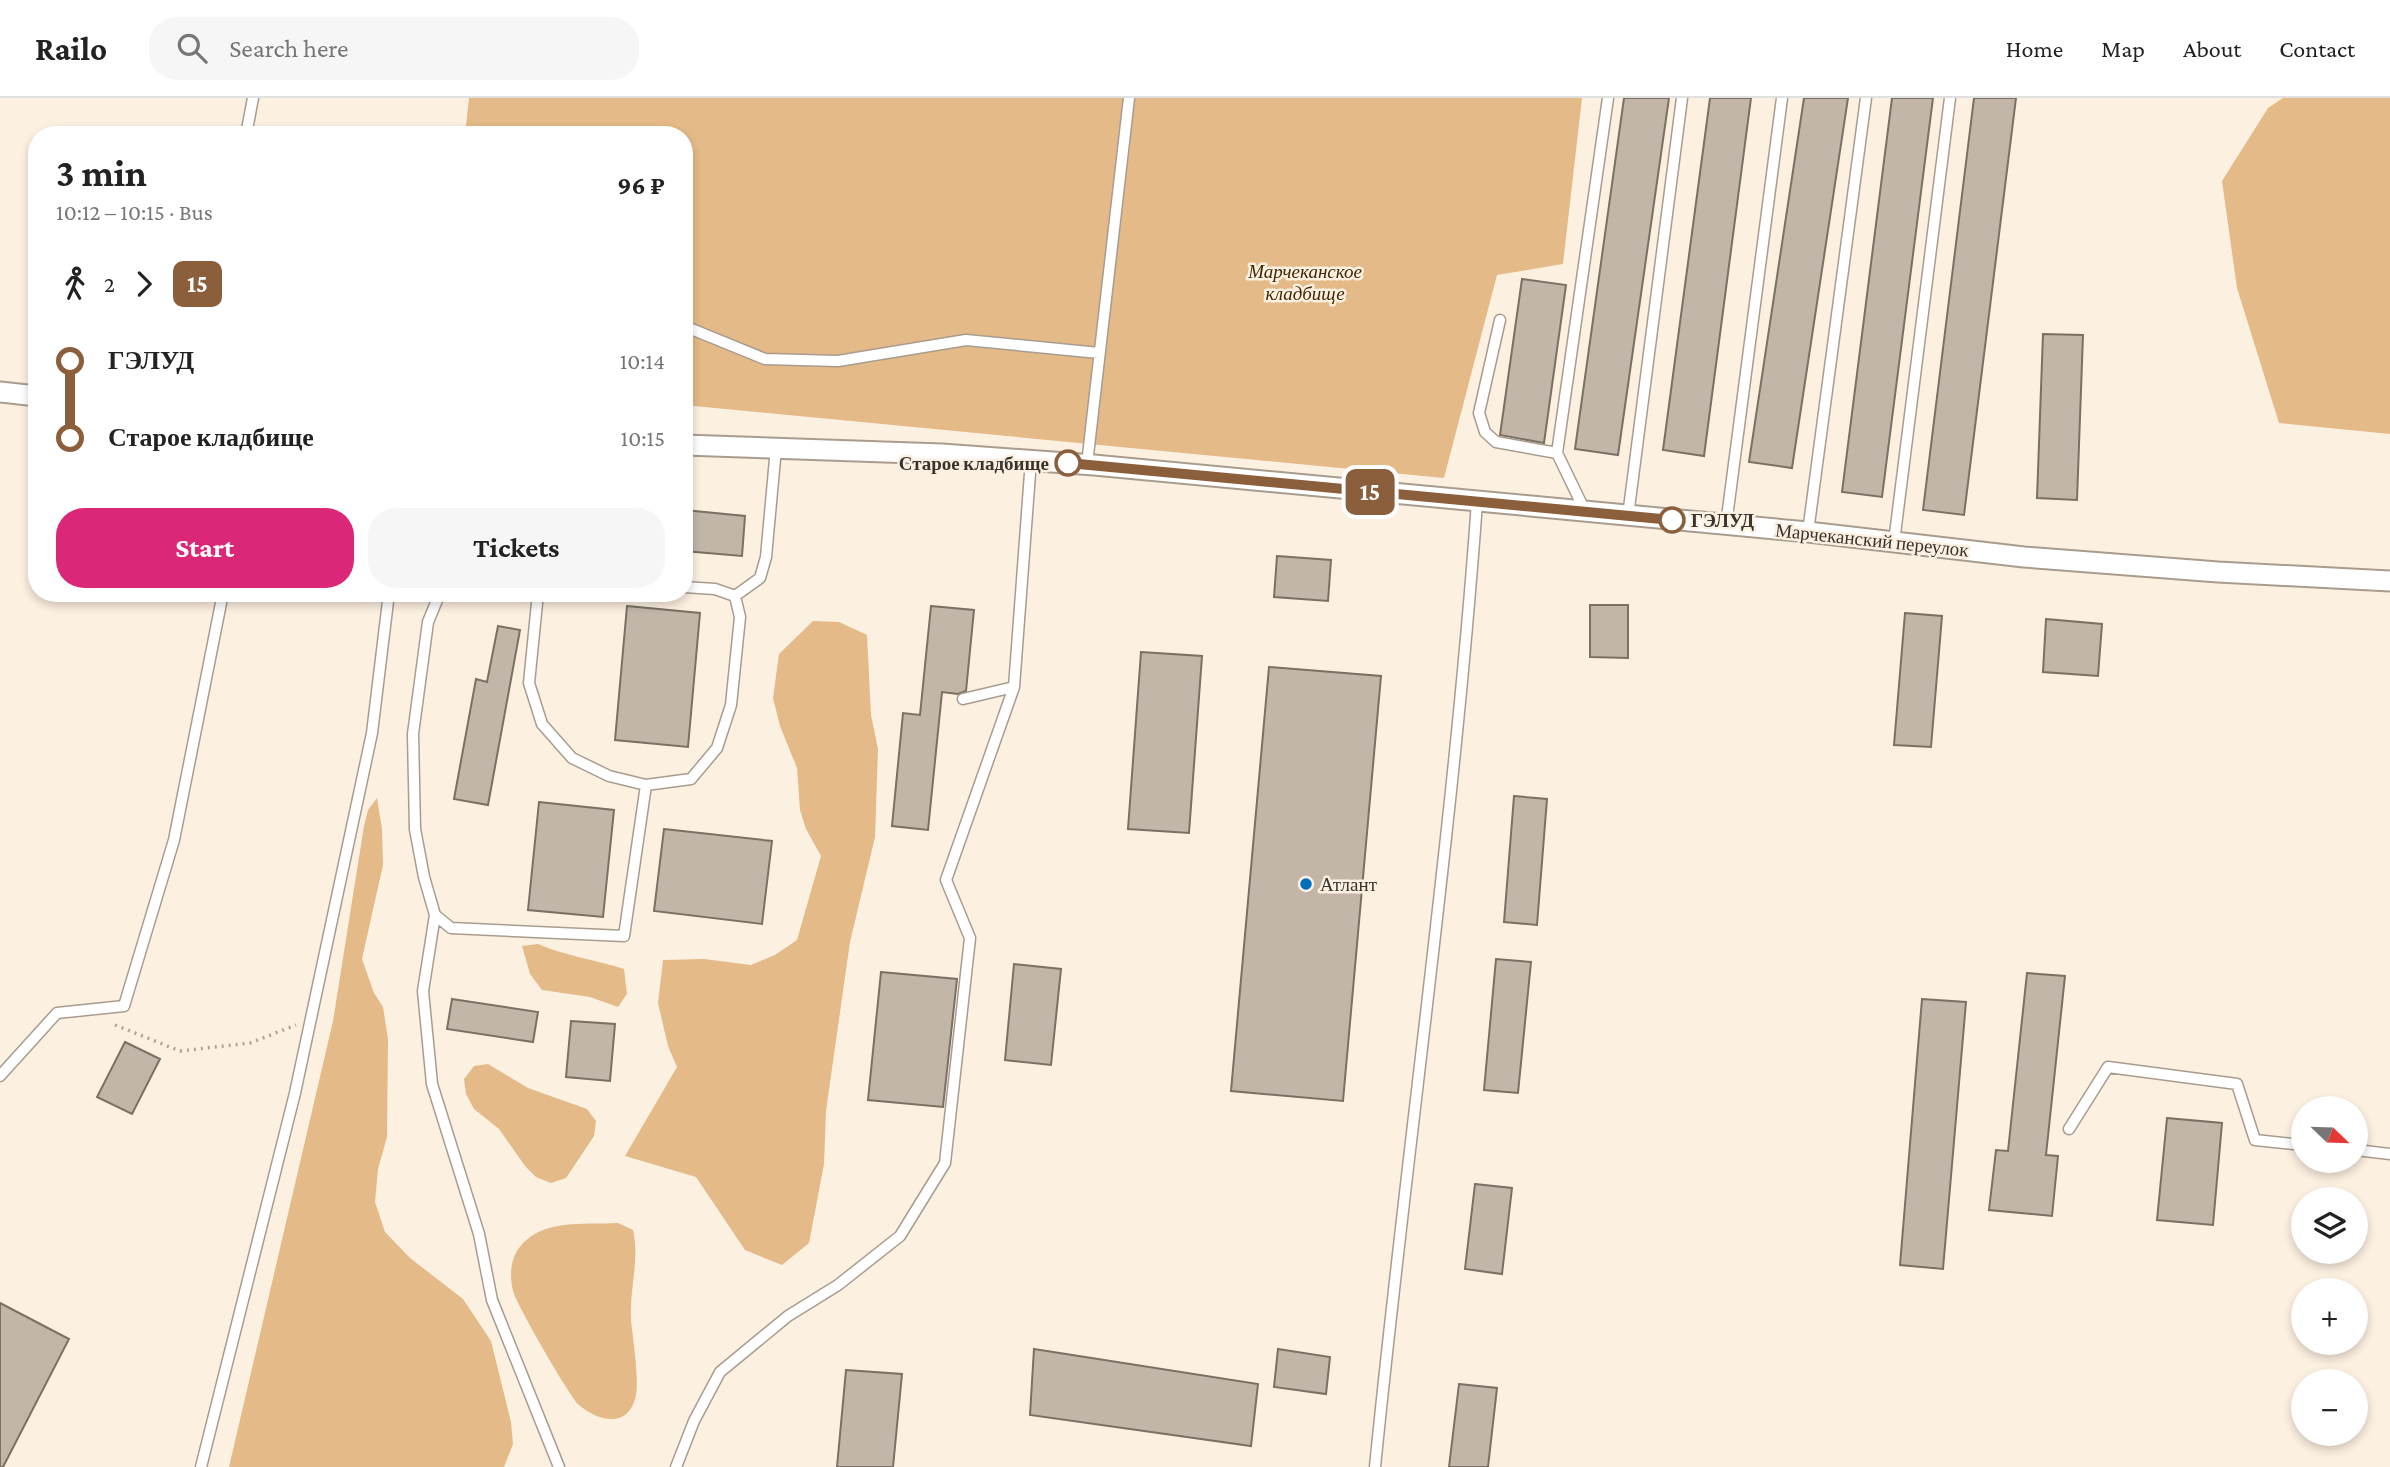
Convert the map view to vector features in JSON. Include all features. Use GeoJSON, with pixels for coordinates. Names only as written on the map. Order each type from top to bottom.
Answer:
{"type":"FeatureCollection","features":[{"type":"Feature","properties":{"kind":"street"},"geometry":{"type":"LineString","coordinates":[[0,392],[28,395]]}},
{"type":"Feature","properties":{"kind":"street","name":"Марчеканский переулок"},"geometry":{"type":"LineString","coordinates":[[693,445],[942,454],[1087,464],[1808,532],[2118,565],[2390,581]]}},
{"type":"Feature","properties":{"kind":"lane"},"geometry":{"type":"LineString","coordinates":[[248,126],[253,98]]}},
{"type":"Feature","properties":{"kind":"lane"},"geometry":{"type":"LineString","coordinates":[[1087,464],[1129,98]]}},
{"type":"Feature","properties":{"kind":"lane"},"geometry":{"type":"LineString","coordinates":[[1586,512],[1557,453],[1608,98]]}},
{"type":"Feature","properties":{"kind":"lane"},"geometry":{"type":"LineString","coordinates":[[1628,516],[1682,98]]}},
{"type":"Feature","properties":{"kind":"lane"},"geometry":{"type":"LineString","coordinates":[[1726,525],[1782,98]]}},
{"type":"Feature","properties":{"kind":"lane"},"geometry":{"type":"LineString","coordinates":[[1808,532],[1866,98]]}},
{"type":"Feature","properties":{"kind":"lane"},"geometry":{"type":"LineString","coordinates":[[1894,542],[1950,98]]}},
{"type":"Feature","properties":{"kind":"lane"},"geometry":{"type":"LineString","coordinates":[[1500,320],[1479,413],[1485,432],[1496,442],[1557,453]]}},
{"type":"Feature","properties":{"kind":"lane"},"geometry":{"type":"LineString","coordinates":[[693,331],[765,359],[838,361],[966,340],[1099,353]]}},
{"type":"Feature","properties":{"kind":"lane"},"geometry":{"type":"LineString","coordinates":[[735,596],[760,578],[766,557],[776,448]]}},
{"type":"Feature","properties":{"kind":"lane"},"geometry":{"type":"LineString","coordinates":[[676,1467],[694,1421],[720,1373],[788,1316],[838,1285],[900,1236],[945,1163],[970,938],[946,880],[1014,687],[1031,460]]}},
{"type":"Feature","properties":{"kind":"lane"},"geometry":{"type":"LineString","coordinates":[[1376,1467],[1467,641],[1477,502]]}},
{"type":"Feature","properties":{"kind":"lane"},"geometry":{"type":"LineString","coordinates":[[693,588],[715,589],[735,596]]}},
{"type":"Feature","properties":{"kind":"lane"},"geometry":{"type":"LineString","coordinates":[[537,602],[529,683],[542,724],[572,758],[609,776],[646,785],[691,779],[717,748],[731,705],[740,617],[735,596]]}},
{"type":"Feature","properties":{"kind":"lane"},"geometry":{"type":"LineString","coordinates":[[0,1076],[58,1013],[124,1006],[174,840],[221,602]]}},
{"type":"Feature","properties":{"kind":"lane"},"geometry":{"type":"LineString","coordinates":[[201,1467],[295,1093],[311,1019],[372,733],[388,602]]}},
{"type":"Feature","properties":{"kind":"lane"},"geometry":{"type":"LineString","coordinates":[[436,602],[428,622],[413,734],[415,829],[424,877],[435,915],[423,991],[432,1084],[479,1234],[492,1300],[559,1467]]}},
{"type":"Feature","properties":{"kind":"lane"},"geometry":{"type":"LineString","coordinates":[[962,699],[1014,687]]}},
{"type":"Feature","properties":{"kind":"lane"},"geometry":{"type":"LineString","coordinates":[[435,915],[452,928],[624,936],[646,785]]}},
{"type":"Feature","properties":{"kind":"lane"},"geometry":{"type":"LineString","coordinates":[[2069,1129],[2108,1067],[2237,1084],[2255,1140],[2291,1144]]}},
{"type":"Feature","properties":{"kind":"lane"},"geometry":{"type":"LineString","coordinates":[[2368,1151],[2390,1154]]}},
{"type":"Feature","properties":{"kind":"path"},"geometry":{"type":"LineString","coordinates":[[115,1025],[180,1051],[250,1043],[311,1019]]}},
{"type":"Feature","properties":{"kind":"green space","name":"Марчеканское кладбище"},"geometry":{"type":"Polygon","coordinates":[[[469,98],[1582,98],[1563,264],[1497,275],[1444,478],[693,406],[693,126],[466,126],[469,98]]]}},
{"type":"Feature","properties":{"kind":"green space"},"geometry":{"type":"Polygon","coordinates":[[[2283,98],[2390,98],[2390,434],[2279,423],[2237,288],[2222,181],[2268,108],[2283,98]]]}},
{"type":"Feature","properties":{"kind":"green space"},"geometry":{"type":"Polygon","coordinates":[[[813,621],[839,622],[867,635],[871,715],[878,749],[875,837],[850,942],[826,1111],[824,1164],[809,1243],[782,1265],[745,1250],[696,1177],[625,1156],[677,1067],[668,1046],[658,1003],[663,960],[704,959],[751,965],[775,955],[797,940],[821,856],[806,829],[800,810],[797,768],[780,726],[773,698],[779,654],[813,621]]]}},
{"type":"Feature","properties":{"kind":"green space"},"geometry":{"type":"Polygon","coordinates":[[[377,798],[382,829],[383,865],[362,959],[374,993],[383,1007],[388,1039],[387,1137],[378,1169],[375,1202],[385,1232],[410,1258],[463,1299],[491,1341],[511,1422],[513,1444],[504,1467],[229,1467],[333,1021],[364,826],[368,810],[377,798]]]}},
{"type":"Feature","properties":{"kind":"green space"},"geometry":{"type":"Polygon","coordinates":[[[538,944],[624,969],[627,994],[618,1007],[590,997],[542,990],[530,974],[522,946],[538,944]]]}},
{"type":"Feature","properties":{"kind":"green space"},"geometry":{"type":"Polygon","coordinates":[[[488,1064],[528,1088],[587,1109],[596,1121],[594,1136],[566,1178],[551,1183],[536,1177],[499,1129],[474,1109],[466,1094],[464,1079],[474,1066],[488,1064]]]}},
{"type":"Feature","properties":{"kind":"green space"},"geometry":{"type":"Polygon","coordinates":[[[618,1223],[633,1230],[635,1241],[631,1320],[637,1387],[632,1406],[627,1413],[612,1419],[587,1411],[574,1398],[518,1302],[512,1288],[511,1276],[512,1264],[519,1248],[528,1238],[539,1232],[564,1225],[618,1223]]]}},
{"type":"Feature","properties":{"kind":"building"},"geometry":{"type":"Polygon","coordinates":[[[1624,98],[1669,98],[1618,455],[1575,449],[1624,98]]]}},
{"type":"Feature","properties":{"kind":"building"},"geometry":{"type":"Polygon","coordinates":[[[1710,98],[1751,98],[1704,456],[1663,450],[1710,98]]]}},
{"type":"Feature","properties":{"kind":"building"},"geometry":{"type":"Polygon","coordinates":[[[1804,98],[1848,98],[1792,468],[1749,462],[1804,98]]]}},
{"type":"Feature","properties":{"kind":"building"},"geometry":{"type":"Polygon","coordinates":[[[1892,98],[1933,98],[1882,497],[1842,492],[1892,98]]]}},
{"type":"Feature","properties":{"kind":"building"},"geometry":{"type":"Polygon","coordinates":[[[1974,98],[2016,98],[1964,515],[1923,510],[1974,98]]]}},
{"type":"Feature","properties":{"kind":"building"},"geometry":{"type":"Polygon","coordinates":[[[1522,279],[1566,285],[1544,443],[1500,435],[1522,279]]]}},
{"type":"Feature","properties":{"kind":"building"},"geometry":{"type":"Polygon","coordinates":[[[2043,334],[2083,335],[2077,500],[2037,498],[2043,334]]]}},
{"type":"Feature","properties":{"kind":"building"},"geometry":{"type":"Polygon","coordinates":[[[693,511],[745,516],[742,556],[693,552],[693,511]]]}},
{"type":"Feature","properties":{"kind":"building"},"geometry":{"type":"Polygon","coordinates":[[[1277,556],[1331,560],[1328,601],[1274,597],[1277,556]]]}},
{"type":"Feature","properties":{"kind":"building"},"geometry":{"type":"Polygon","coordinates":[[[1590,605],[1628,605],[1628,658],[1590,657],[1590,605]]]}},
{"type":"Feature","properties":{"kind":"building"},"geometry":{"type":"Polygon","coordinates":[[[627,606],[700,613],[688,747],[615,740],[627,606]]]}},
{"type":"Feature","properties":{"kind":"building"},"geometry":{"type":"Polygon","coordinates":[[[931,606],[974,610],[966,691],[958,694],[942,692],[928,830],[892,826],[903,713],[920,715],[931,606]]]}},
{"type":"Feature","properties":{"kind":"building"},"geometry":{"type":"Polygon","coordinates":[[[1905,613],[1942,616],[1931,747],[1894,745],[1905,613]]]}},
{"type":"Feature","properties":{"kind":"building"},"geometry":{"type":"Polygon","coordinates":[[[2046,619],[2102,624],[2098,676],[2043,672],[2046,619]]]}},
{"type":"Feature","properties":{"kind":"building"},"geometry":{"type":"Polygon","coordinates":[[[498,626],[520,630],[488,805],[454,799],[476,679],[487,682],[498,626]]]}},
{"type":"Feature","properties":{"kind":"building"},"geometry":{"type":"Polygon","coordinates":[[[1141,652],[1202,656],[1189,833],[1128,829],[1141,652]]]}},
{"type":"Feature","properties":{"kind":"building","name":"Атлант"},"geometry":{"type":"Polygon","coordinates":[[[1269,667],[1381,676],[1343,1101],[1231,1091],[1269,667]]]}},
{"type":"Feature","properties":{"kind":"building"},"geometry":{"type":"Polygon","coordinates":[[[1514,796],[1547,799],[1537,925],[1504,922],[1514,796]]]}},
{"type":"Feature","properties":{"kind":"building"},"geometry":{"type":"Polygon","coordinates":[[[539,802],[614,810],[603,917],[528,910],[539,802]]]}},
{"type":"Feature","properties":{"kind":"building"},"geometry":{"type":"Polygon","coordinates":[[[664,829],[772,841],[762,924],[654,911],[664,829]]]}},
{"type":"Feature","properties":{"kind":"building"},"geometry":{"type":"Polygon","coordinates":[[[1496,959],[1531,962],[1518,1093],[1484,1090],[1496,959]]]}},
{"type":"Feature","properties":{"kind":"building"},"geometry":{"type":"Polygon","coordinates":[[[1014,964],[1061,969],[1051,1065],[1005,1060],[1014,964]]]}},
{"type":"Feature","properties":{"kind":"building"},"geometry":{"type":"Polygon","coordinates":[[[881,972],[957,979],[943,1107],[868,1100],[881,972]]]}},
{"type":"Feature","properties":{"kind":"building"},"geometry":{"type":"Polygon","coordinates":[[[2027,973],[2065,976],[2046,1155],[2058,1156],[2052,1216],[1989,1210],[1996,1150],[2008,1151],[2027,973]]]}},
{"type":"Feature","properties":{"kind":"building"},"geometry":{"type":"Polygon","coordinates":[[[452,999],[538,1012],[533,1042],[447,1029],[452,999]]]}},
{"type":"Feature","properties":{"kind":"building"},"geometry":{"type":"Polygon","coordinates":[[[1922,999],[1966,1002],[1943,1269],[1900,1265],[1922,999]]]}},
{"type":"Feature","properties":{"kind":"building"},"geometry":{"type":"Polygon","coordinates":[[[571,1021],[615,1024],[610,1081],[566,1077],[571,1021]]]}},
{"type":"Feature","properties":{"kind":"building"},"geometry":{"type":"Polygon","coordinates":[[[125,1042],[160,1059],[132,1114],[97,1097],[125,1042]]]}},
{"type":"Feature","properties":{"kind":"building"},"geometry":{"type":"Polygon","coordinates":[[[2167,1118],[2222,1123],[2213,1225],[2157,1220],[2167,1118]]]}},
{"type":"Feature","properties":{"kind":"building"},"geometry":{"type":"Polygon","coordinates":[[[1475,1184],[1512,1188],[1502,1274],[1465,1269],[1475,1184]]]}},
{"type":"Feature","properties":{"kind":"building"},"geometry":{"type":"Polygon","coordinates":[[[0,1303],[69,1339],[3,1467],[0,1467],[0,1303]]]}},
{"type":"Feature","properties":{"kind":"building"},"geometry":{"type":"Polygon","coordinates":[[[1034,1349],[1258,1384],[1251,1446],[1030,1415],[1034,1349]]]}},
{"type":"Feature","properties":{"kind":"building"},"geometry":{"type":"Polygon","coordinates":[[[1278,1349],[1330,1357],[1326,1394],[1274,1387],[1278,1349]]]}},
{"type":"Feature","properties":{"kind":"building"},"geometry":{"type":"Polygon","coordinates":[[[846,1370],[902,1374],[893,1467],[837,1467],[846,1370]]]}},
{"type":"Feature","properties":{"kind":"building"},"geometry":{"type":"Polygon","coordinates":[[[1459,1384],[1497,1388],[1488,1467],[1449,1467],[1459,1384]]]}},
{"type":"Feature","properties":{"kind":"bus line","name":"15"},"geometry":{"type":"LineString","coordinates":[[1068,463],[1672,520]]}},
{"type":"Feature","properties":{"kind":"place","name":"Старое кладбище"},"geometry":{"type":"Point","coordinates":[1068,463]}},
{"type":"Feature","properties":{"kind":"place","name":"ГЭЛУД"},"geometry":{"type":"Point","coordinates":[1672,520]}},
{"type":"Feature","properties":{"kind":"place","name":"Атлант"},"geometry":{"type":"Point","coordinates":[1306,884]}}]}
